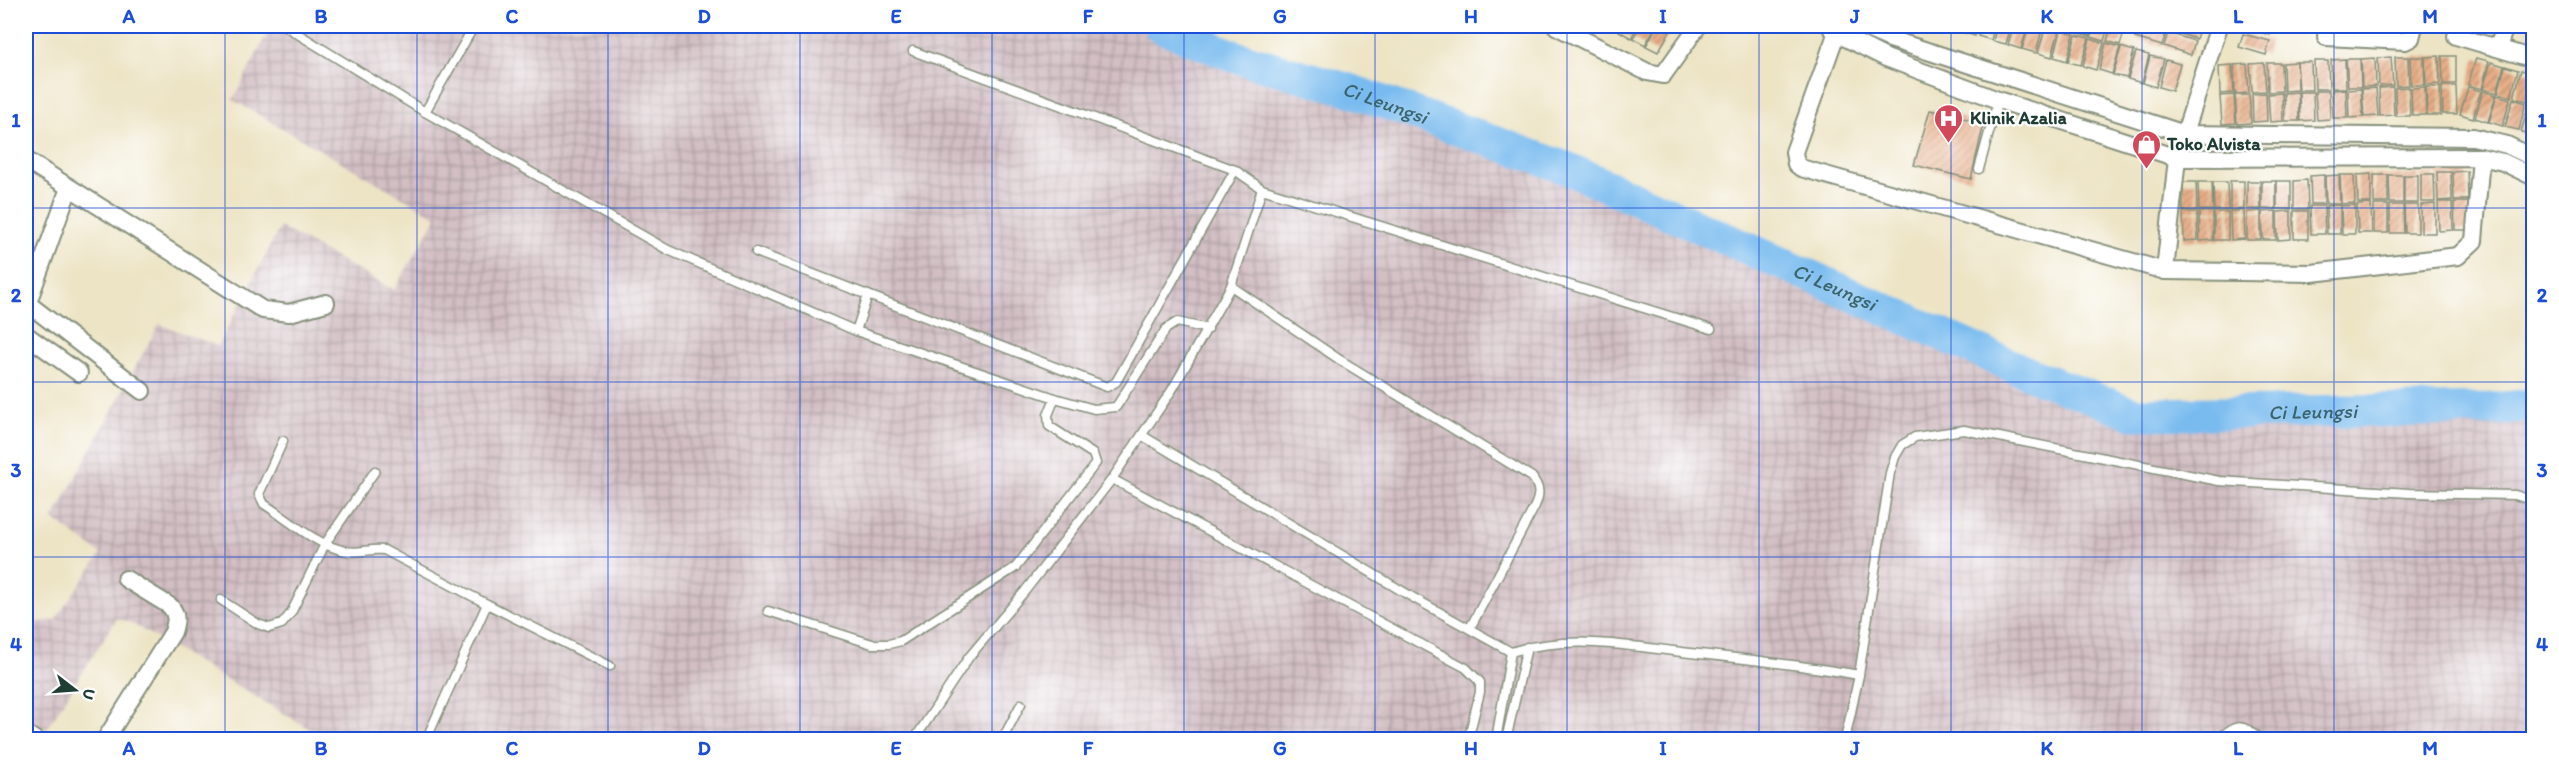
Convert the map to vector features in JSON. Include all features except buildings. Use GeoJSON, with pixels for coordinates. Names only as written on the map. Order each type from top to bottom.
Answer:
{"type":"FeatureCollection","features":[{"type":"Feature","properties":{"kind":"street"},"geometry":{"type":"LineString","coordinates":[[1556,26],[1647,72],[1663,75],[1698,26]]}},
{"type":"Feature","properties":{"kind":"street"},"geometry":{"type":"LineString","coordinates":[[1860,26],[1901,43],[2185,134],[2473,137],[2507,146],[2534,158]]}},
{"type":"Feature","properties":{"kind":"street"},"geometry":{"type":"LineString","coordinates":[[2165,271],[2177,158],[2219,26]]}},
{"type":"Feature","properties":{"kind":"street"},"geometry":{"type":"LineString","coordinates":[[2327,26],[2326,37],[2405,41],[2411,38],[2414,26]]}},
{"type":"Feature","properties":{"kind":"street"},"geometry":{"type":"LineString","coordinates":[[2498,48],[2505,26]]}},
{"type":"Feature","properties":{"kind":"street"},"geometry":{"type":"LineString","coordinates":[[2481,157],[2474,241],[2458,256],[2312,273],[2165,271],[1801,168],[1796,164],[1794,152],[1835,28],[1886,58],[1998,100],[2177,158],[2481,157],[2503,162],[2534,177]]}},
{"type":"Feature","properties":{"kind":"street"},"geometry":{"type":"LineString","coordinates":[[2456,36],[2534,59]]}},
{"type":"Feature","properties":{"kind":"street"},"geometry":{"type":"LineString","coordinates":[[26,160],[263,310],[289,313],[326,303]]}},
{"type":"Feature","properties":{"kind":"street"},"geometry":{"type":"LineString","coordinates":[[69,188],[26,306],[142,391]]}},
{"type":"Feature","properties":{"kind":"street"},"geometry":{"type":"LineString","coordinates":[[26,335],[79,373]]}},
{"type":"Feature","properties":{"kind":"street"},"geometry":{"type":"LineString","coordinates":[[105,740],[173,632],[176,621],[175,612],[170,606],[126,579]]}},
{"type":"Feature","properties":{"kind":"street"},"geometry":{"type":"LineString","coordinates":[[26,734],[35,740]]}},
{"type":"Feature","properties":{"kind":"lane"},"geometry":{"type":"LineString","coordinates":[[285,26],[425,112],[668,250],[856,331],[1055,398],[1094,409],[1116,406],[1166,329],[1176,322],[1208,329]]}},
{"type":"Feature","properties":{"kind":"lane"},"geometry":{"type":"LineString","coordinates":[[425,112],[474,26]]}},
{"type":"Feature","properties":{"kind":"lane"},"geometry":{"type":"LineString","coordinates":[[913,51],[1235,170],[1262,189],[1711,329]]}},
{"type":"Feature","properties":{"kind":"lane"},"geometry":{"type":"LineString","coordinates":[[1979,169],[1998,100]]}},
{"type":"Feature","properties":{"kind":"lane"},"geometry":{"type":"LineString","coordinates":[[756,252],[1107,387],[1116,382],[1235,170]]}},
{"type":"Feature","properties":{"kind":"lane"},"geometry":{"type":"LineString","coordinates":[[914,740],[969,657],[1025,591],[1143,436],[1208,329],[1231,285],[1262,189]]}},
{"type":"Feature","properties":{"kind":"lane"},"geometry":{"type":"LineString","coordinates":[[1231,285],[1340,360],[1532,477],[1539,486],[1540,494],[1535,507],[1470,628]]}},
{"type":"Feature","properties":{"kind":"lane"},"geometry":{"type":"LineString","coordinates":[[856,331],[868,295]]}},
{"type":"Feature","properties":{"kind":"lane"},"geometry":{"type":"LineString","coordinates":[[768,611],[872,644],[889,644],[901,641],[1016,567],[1096,463],[1093,454],[1050,426],[1048,415],[1055,398]]}},
{"type":"Feature","properties":{"kind":"lane"},"geometry":{"type":"LineString","coordinates":[[1845,740],[1859,675],[1890,473],[1894,457],[1902,445],[1915,437],[1964,430],[2219,482],[2409,493],[2515,495],[2534,501]]}},
{"type":"Feature","properties":{"kind":"lane"},"geometry":{"type":"LineString","coordinates":[[1143,436],[1412,597],[1511,652],[1527,647],[1595,642],[1813,667],[1859,675]]}},
{"type":"Feature","properties":{"kind":"lane"},"geometry":{"type":"LineString","coordinates":[[283,441],[261,488],[260,500],[325,544],[346,552],[384,550],[610,666]]}},
{"type":"Feature","properties":{"kind":"lane"},"geometry":{"type":"LineString","coordinates":[[222,600],[258,624],[269,628],[282,624],[291,613],[325,544],[375,471]]}},
{"type":"Feature","properties":{"kind":"lane"},"geometry":{"type":"LineString","coordinates":[[1112,479],[1466,668],[1480,682],[1480,692],[1468,740]]}},
{"type":"Feature","properties":{"kind":"lane"},"geometry":{"type":"LineString","coordinates":[[426,740],[487,604]]}},
{"type":"Feature","properties":{"kind":"lane"},"geometry":{"type":"LineString","coordinates":[[1506,740],[1527,647]]}},
{"type":"Feature","properties":{"kind":"lane"},"geometry":{"type":"LineString","coordinates":[[1496,740],[1511,652]]}},
{"type":"Feature","properties":{"kind":"lane"},"geometry":{"type":"LineString","coordinates":[[1002,740],[1021,704]]}},
{"type":"Feature","properties":{"kind":"lane"},"geometry":{"type":"LineString","coordinates":[[2218,740],[2228,729],[2235,726],[2247,729],[2262,740]]}},
{"type":"Feature","properties":{"kind":"lane"},"geometry":{"type":"LineString","coordinates":[[948,740],[962,736],[976,740]]}},
{"type":"Feature","properties":{"kind":"shaded area"},"geometry":{"type":"Polygon","coordinates":[[[271,26],[1160,26],[1236,57],[1485,138],[1730,240],[2035,376],[2134,414],[2494,409],[2533,405],[2533,739],[328,740],[133,624],[117,618],[40,739],[26,740],[26,624],[55,620],[101,554],[53,519],[159,324],[218,346],[280,227],[394,290],[437,217],[233,100],[271,26]]]}},
{"type":"Feature","properties":{"kind":"waterway","name":"Ci Leungsi"},"geometry":{"type":"LineString","coordinates":[[1160,26],[1236,57],[1350,90],[1569,169],[2035,376],[2135,414],[2494,409],[2534,405]]}},
{"type":"Feature","properties":{"kind":"place","name":"Klinik Azalia"},"geometry":{"type":"Point","coordinates":[1949,144]}},
{"type":"Feature","properties":{"kind":"place","name":"Toko Alvista"},"geometry":{"type":"Point","coordinates":[2146,170]}}]}
